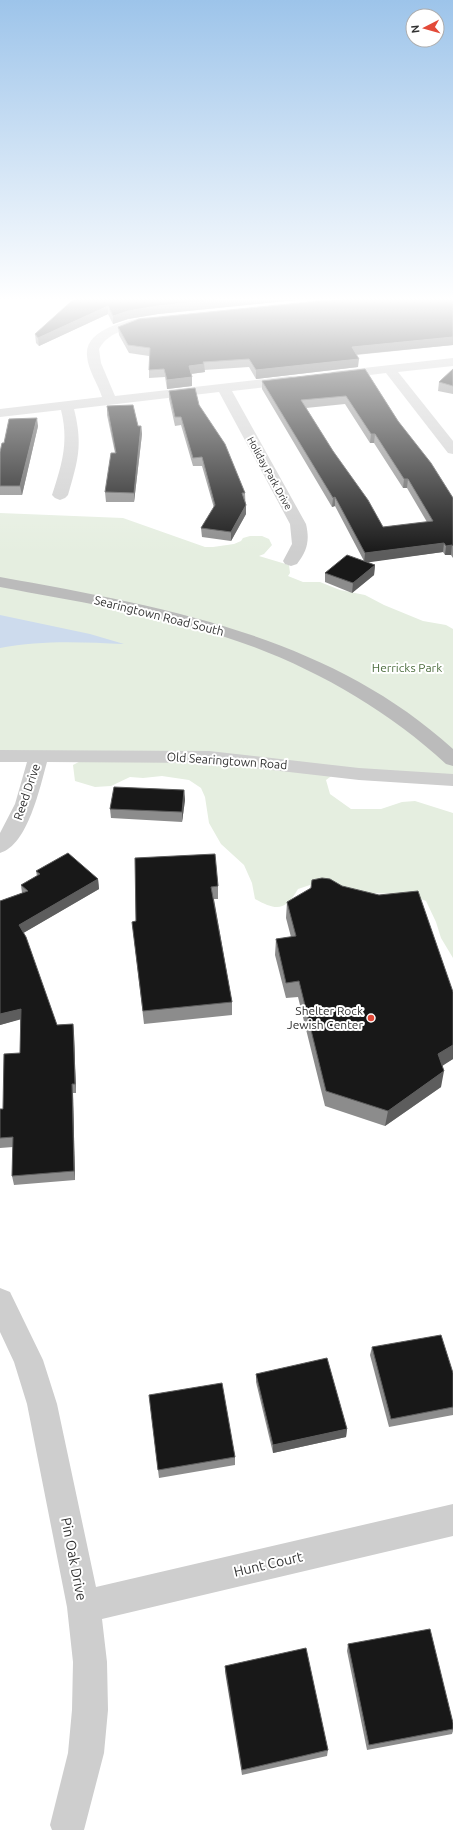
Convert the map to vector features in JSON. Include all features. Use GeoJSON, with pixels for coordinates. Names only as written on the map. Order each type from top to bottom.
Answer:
{"type":"FeatureCollection","features":[{"type":"Feature","properties":{"kind":"main road","name":"Searingtown Road South"},"geometry":{"type":"LineString","coordinates":[[0,582],[127,606],[198,623],[280,652],[324,671],[389,709],[420,731],[453,760]]}},
{"type":"Feature","properties":{"kind":"street"},"geometry":{"type":"LineString","coordinates":[[104,383],[110,401]]}},
{"type":"Feature","properties":{"kind":"street"},"geometry":{"type":"LineString","coordinates":[[0,413],[255,383]]}},
{"type":"Feature","properties":{"kind":"street"},"geometry":{"type":"LineString","coordinates":[[400,383],[453,450]]}},
{"type":"Feature","properties":{"kind":"street","name":"Holiday Park Drive"},"geometry":{"type":"LineString","coordinates":[[222,387],[298,524],[301,544],[299,552],[291,561]]}},
{"type":"Feature","properties":{"kind":"street"},"geometry":{"type":"LineString","coordinates":[[60,496],[72,448],[72,428],[67,406]]}},
{"type":"Feature","properties":{"kind":"street","name":"Old Searingtown Road"},"geometry":{"type":"LineString","coordinates":[[0,756],[208,757],[359,774],[453,780]]}},
{"type":"Feature","properties":{"kind":"street","name":"Reed Drive"},"geometry":{"type":"LineString","coordinates":[[0,846],[17,823],[39,756]]}},
{"type":"Feature","properties":{"kind":"street","name":"Pin Oak Drive"},"geometry":{"type":"LineString","coordinates":[[0,1301],[28,1360],[42,1404],[84,1607],[90,1662],[90,1710],[86,1753],[68,1825]]}},
{"type":"Feature","properties":{"kind":"street","name":"Hunt Court"},"geometry":{"type":"LineString","coordinates":[[84,1607],[453,1520]]}},
{"type":"Feature","properties":{"kind":"green space","name":"Herricks Park"},"geometry":{"type":"Polygon","coordinates":[[[0,513],[123,518],[205,547],[234,544],[241,541],[243,538],[250,536],[262,536],[269,539],[272,545],[264,554],[259,556],[289,565],[290,573],[288,576],[303,582],[320,582],[340,590],[365,595],[384,605],[423,621],[446,625],[453,629],[453,780],[338,771],[326,780],[330,794],[351,809],[381,809],[402,802],[415,801],[453,813],[453,958],[441,938],[436,922],[426,901],[408,894],[367,893],[319,882],[298,889],[289,902],[280,907],[269,906],[255,899],[252,883],[244,865],[221,844],[209,823],[205,797],[201,788],[189,780],[162,776],[143,778],[130,777],[111,786],[95,787],[75,781],[73,765],[90,756],[0,756],[0,513]]]}},
{"type":"Feature","properties":{"kind":"water"},"geometry":{"type":"Polygon","coordinates":[[[0,615],[90,634],[124,644],[77,642],[46,643],[15,645],[0,648],[0,615]]]}},
{"type":"Feature","properties":{"kind":"building"},"geometry":{"type":"Polygon","coordinates":[[[263,383],[374,383],[398,421],[431,463],[453,498],[453,546],[446,546],[444,543],[365,553],[335,497],[333,498],[263,383]],[[346,396],[301,400],[333,451],[368,500],[383,527],[433,521],[408,479],[404,479],[375,434],[371,434],[346,396]]]}},
{"type":"Feature","properties":{"kind":"building"},"geometry":{"type":"Polygon","coordinates":[[[444,383],[453,383],[453,386],[444,383]]]}},
{"type":"Feature","properties":{"kind":"building"},"geometry":{"type":"Polygon","coordinates":[[[195,388],[199,405],[225,444],[245,493],[242,493],[246,505],[231,532],[201,528],[215,505],[202,457],[193,458],[181,417],[175,417],[169,391],[195,388]]]}},
{"type":"Feature","properties":{"kind":"building"},"geometry":{"type":"Polygon","coordinates":[[[133,405],[138,426],[141,426],[134,493],[105,492],[111,453],[116,453],[107,406],[133,405]]]}},
{"type":"Feature","properties":{"kind":"building"},"geometry":{"type":"Polygon","coordinates":[[[37,418],[20,486],[0,486],[0,452],[2,443],[4,443],[9,419],[37,418]]]}},
{"type":"Feature","properties":{"kind":"building"},"geometry":{"type":"Polygon","coordinates":[[[347,555],[375,565],[353,583],[325,573],[347,555]]]}},
{"type":"Feature","properties":{"kind":"building"},"geometry":{"type":"Polygon","coordinates":[[[114,787],[184,790],[182,812],[110,809],[114,787]]]}},
{"type":"Feature","properties":{"kind":"building"},"geometry":{"type":"Polygon","coordinates":[[[68,853],[98,879],[19,925],[26,937],[57,1025],[73,1024],[75,1084],[72,1084],[74,1171],[12,1176],[13,1137],[0,1138],[0,1109],[3,1109],[4,1054],[20,1053],[21,1009],[0,1014],[0,901],[28,891],[21,885],[40,874],[36,871],[68,853]]]}},
{"type":"Feature","properties":{"kind":"building"},"geometry":{"type":"Polygon","coordinates":[[[215,854],[218,886],[211,887],[232,1002],[143,1011],[132,922],[136,921],[135,858],[215,854]]]}},
{"type":"Feature","properties":{"kind":"building","name":"Shelter Rock Jewish Center"},"geometry":{"type":"Polygon","coordinates":[[[322,878],[330,879],[342,886],[379,895],[418,891],[453,992],[453,1045],[438,1054],[444,1071],[388,1111],[326,1091],[299,981],[286,983],[276,939],[296,936],[287,902],[311,888],[312,880],[322,878]]]}},
{"type":"Feature","properties":{"kind":"building"},"geometry":{"type":"Polygon","coordinates":[[[441,1335],[453,1373],[453,1407],[391,1419],[372,1347],[441,1335]]]}},
{"type":"Feature","properties":{"kind":"building"},"geometry":{"type":"Polygon","coordinates":[[[327,1358],[347,1429],[273,1445],[256,1374],[327,1358]]]}},
{"type":"Feature","properties":{"kind":"building"},"geometry":{"type":"Polygon","coordinates":[[[222,1383],[235,1457],[158,1470],[149,1395],[222,1383]]]}},
{"type":"Feature","properties":{"kind":"building"},"geometry":{"type":"Polygon","coordinates":[[[430,1629],[453,1723],[453,1729],[369,1745],[348,1644],[430,1629]]]}},
{"type":"Feature","properties":{"kind":"building"},"geometry":{"type":"Polygon","coordinates":[[[306,1648],[328,1750],[242,1770],[225,1666],[306,1648]]]}},
{"type":"Feature","properties":{"kind":"place","name":"Shelter Rock Jewish Center"},"geometry":{"type":"Point","coordinates":[371,1018]}}]}
